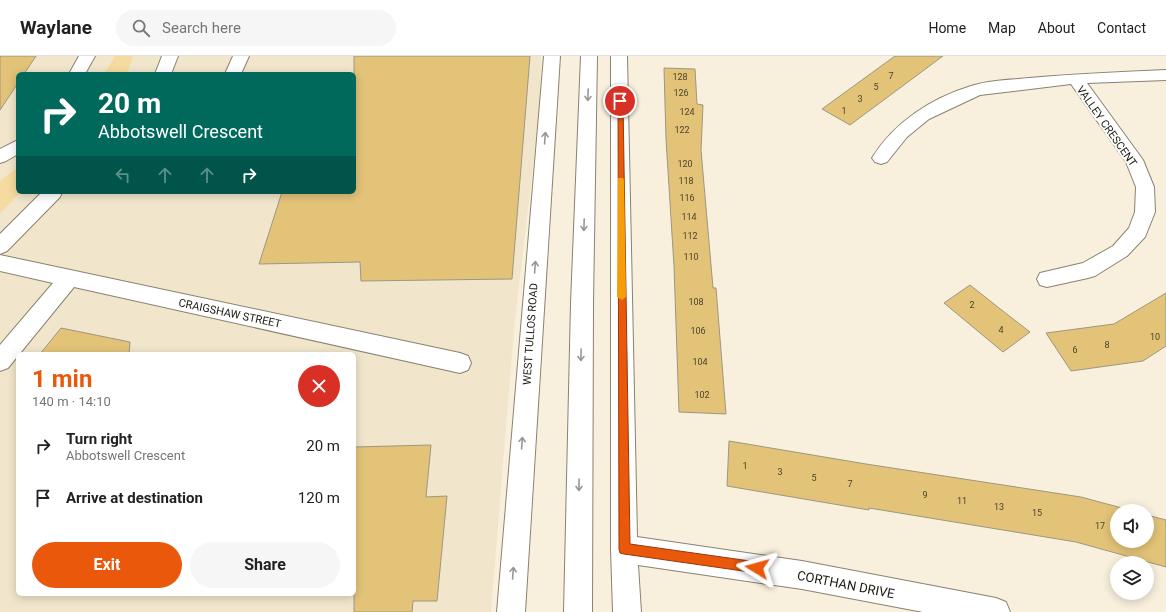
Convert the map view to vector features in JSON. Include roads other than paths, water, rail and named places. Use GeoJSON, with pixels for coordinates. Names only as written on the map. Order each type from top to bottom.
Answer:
{"type":"FeatureCollection","features":[{"type":"Feature","properties":{"kind":"street"},"geometry":{"type":"LineString","coordinates":[[78,72],[87,56]]}},
{"type":"Feature","properties":{"kind":"street"},"geometry":{"type":"LineString","coordinates":[[164,72],[170,56]]}},
{"type":"Feature","properties":{"kind":"street"},"geometry":{"type":"LineString","coordinates":[[234,72],[242,56]]}},
{"type":"Feature","properties":{"kind":"street","name":"WEST TULLOS ROAD"},"geometry":{"type":"LineString","coordinates":[[511,612],[552,56]]}},
{"type":"Feature","properties":{"kind":"street"},"geometry":{"type":"LineString","coordinates":[[578,612],[582,303],[589,56]]}},
{"type":"Feature","properties":{"kind":"street"},"geometry":{"type":"LineString","coordinates":[[619,56],[624,549],[627,612]]}},
{"type":"Feature","properties":{"kind":"street","name":"VALLEY CRESCENT"},"geometry":{"type":"LineString","coordinates":[[882,158],[901,133],[923,115],[976,90],[1075,79],[1166,75]]}},
{"type":"Feature","properties":{"kind":"street","name":"VALLEY CRESCENT"},"geometry":{"type":"LineString","coordinates":[[1047,279],[1088,270],[1120,251],[1138,232],[1145,212],[1145,186],[1134,160],[1075,79]]}},
{"type":"Feature","properties":{"kind":"street"},"geometry":{"type":"LineString","coordinates":[[0,157],[16,147]]}},
{"type":"Feature","properties":{"kind":"street"},"geometry":{"type":"LineString","coordinates":[[0,246],[51,194]]}},
{"type":"Feature","properties":{"kind":"street","name":"CRAIGSHAW STREET"},"geometry":{"type":"LineString","coordinates":[[0,263],[460,363]]}},
{"type":"Feature","properties":{"kind":"street"},"geometry":{"type":"LineString","coordinates":[[0,361],[69,278]]}},
{"type":"Feature","properties":{"kind":"street","name":"CORTHAN DRIVE"},"geometry":{"type":"LineString","coordinates":[[624,549],[802,575],[996,612]]}}]}
